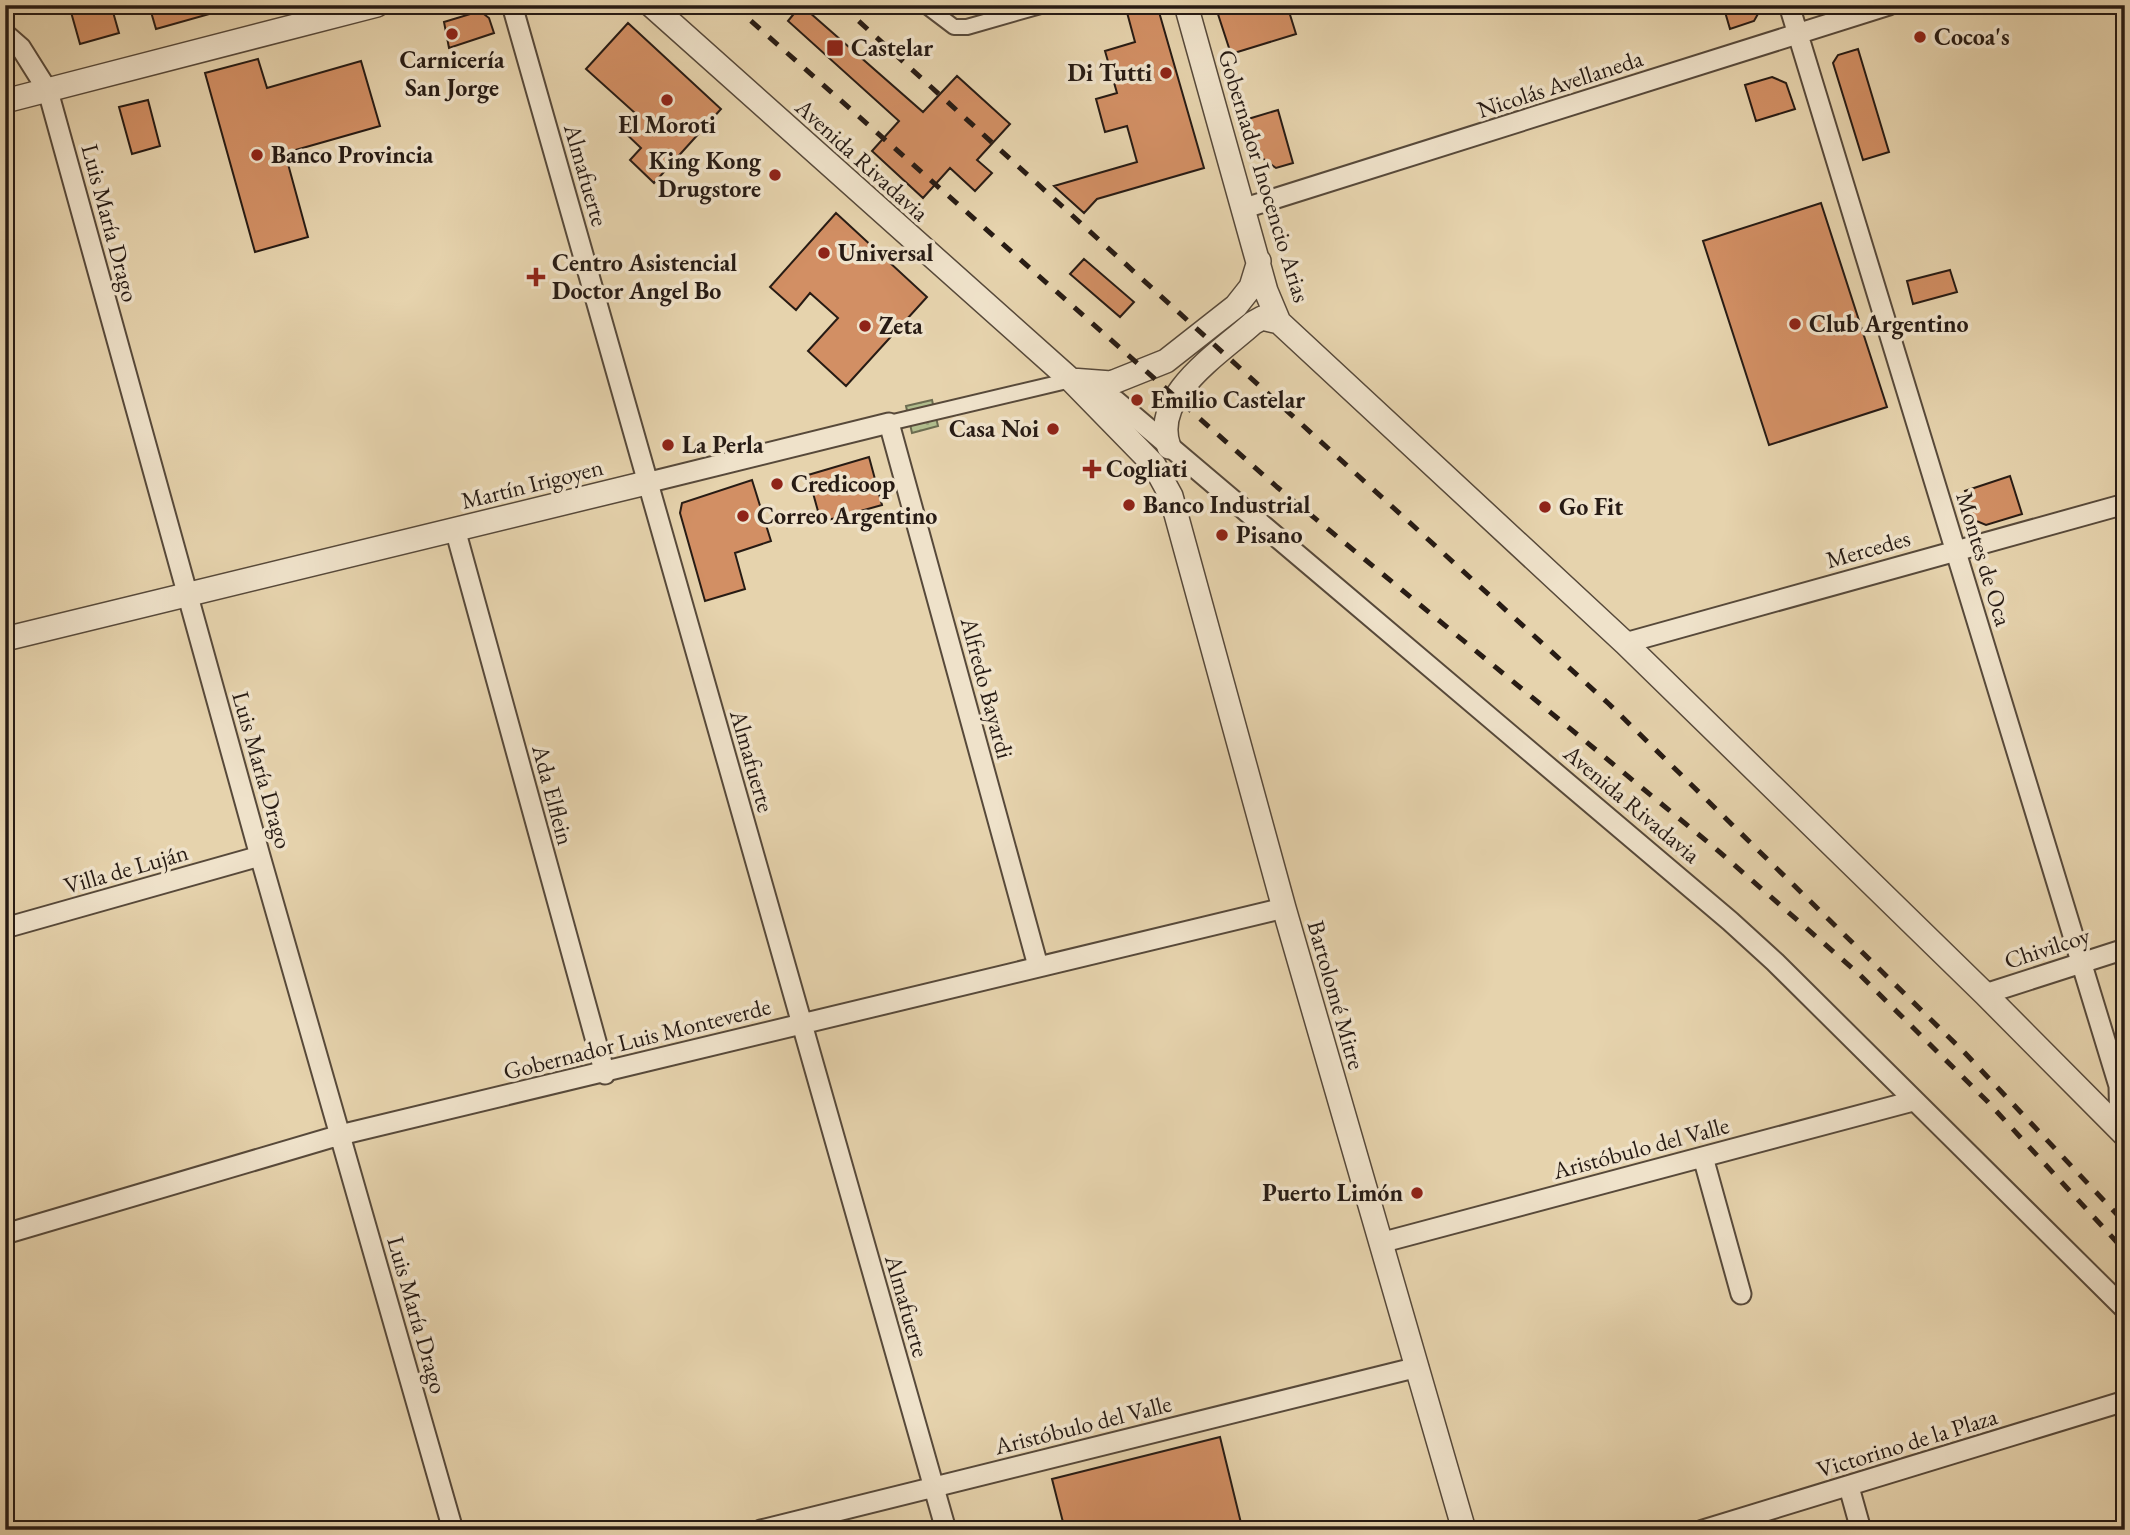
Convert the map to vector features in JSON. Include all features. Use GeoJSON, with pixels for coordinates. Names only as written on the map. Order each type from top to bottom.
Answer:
{"type":"FeatureCollection","features":[{"type":"Feature","properties":{"kind":"street"},"geometry":{"type":"LineString","coordinates":[[5,101],[377,5]]}},
{"type":"Feature","properties":{"kind":"street","name":"Almafuerte"},"geometry":{"type":"LineString","coordinates":[[512,5],[946,1530]]}},
{"type":"Feature","properties":{"kind":"street","name":"Avenida Rivadavia"},"geometry":{"type":"LineString","coordinates":[[651,5],[1071,380],[1162,475]]}},
{"type":"Feature","properties":{"kind":"street"},"geometry":{"type":"LineString","coordinates":[[925,5],[954,27],[967,27],[1044,5]]}},
{"type":"Feature","properties":{"kind":"street","name":"Gobernador Inocencio Arias"},"geometry":{"type":"LineString","coordinates":[[1186,5],[1245,208],[1266,292],[1279,322]]}},
{"type":"Feature","properties":{"kind":"street","name":"Montes de Oca"},"geometry":{"type":"LineString","coordinates":[[1789,5],[2119,1086],[2123,1132]]}},
{"type":"Feature","properties":{"kind":"street","name":"Nicolás Avellaneda"},"geometry":{"type":"LineString","coordinates":[[1245,208],[1889,5]]}},
{"type":"Feature","properties":{"kind":"street","name":"Luis María Drago"},"geometry":{"type":"LineString","coordinates":[[5,34],[21,48],[48,91],[260,856],[453,1530]]}},
{"type":"Feature","properties":{"kind":"street"},"geometry":{"type":"LineString","coordinates":[[1071,380],[1111,383],[1166,361],[1236,306],[1251,287],[1259,261]]}},
{"type":"Feature","properties":{"kind":"street"},"geometry":{"type":"LineString","coordinates":[[1169,447],[1164,433],[1165,421],[1176,398],[1191,379],[1253,323],[1262,318],[1279,322],[1625,643],[2123,1132]]}},
{"type":"Feature","properties":{"kind":"street","name":"Martín Irigoyen"},"geometry":{"type":"LineString","coordinates":[[5,639],[1071,380]]}},
{"type":"Feature","properties":{"kind":"street","name":"Avenida Rivadavia"},"geometry":{"type":"LineString","coordinates":[[1071,380],[1116,401],[1730,921],[1776,962],[2125,1309]]}},
{"type":"Feature","properties":{"kind":"street","name":"Alfredo Bayardi"},"geometry":{"type":"LineString","coordinates":[[889,423],[1038,966]]}},
{"type":"Feature","properties":{"kind":"street","name":"Bartolomé Mitre"},"geometry":{"type":"LineString","coordinates":[[1162,475],[1171,496],[1284,908],[1464,1530]]}},
{"type":"Feature","properties":{"kind":"street","name":"Mercedes"},"geometry":{"type":"LineString","coordinates":[[1625,643],[2125,504]]}},
{"type":"Feature","properties":{"kind":"street","name":"Ada Elflein"},"geometry":{"type":"LineString","coordinates":[[455,530],[605,1074]]}},
{"type":"Feature","properties":{"kind":"street","name":"Villa de Luján"},"geometry":{"type":"LineString","coordinates":[[5,928],[260,856]]}},
{"type":"Feature","properties":{"kind":"street","name":"Gobernador Luis Monteverde"},"geometry":{"type":"LineString","coordinates":[[5,1234],[340,1135],[605,1074],[1284,908]]}},
{"type":"Feature","properties":{"kind":"street","name":"Chivilcoy"},"geometry":{"type":"LineString","coordinates":[[1985,994],[2125,949]]}},
{"type":"Feature","properties":{"kind":"street","name":"Aristóbulo del Valle"},"geometry":{"type":"LineString","coordinates":[[1380,1243],[1913,1101]]}},
{"type":"Feature","properties":{"kind":"street"},"geometry":{"type":"LineString","coordinates":[[1703,1157],[1741,1294]]}},
{"type":"Feature","properties":{"kind":"street","name":"Aristóbulo del Valle"},"geometry":{"type":"LineString","coordinates":[[761,1530],[1418,1367]]}},
{"type":"Feature","properties":{"kind":"street","name":"Victorino de la Plaza"},"geometry":{"type":"LineString","coordinates":[[1703,1530],[2125,1401]]}},
{"type":"Feature","properties":{"kind":"street"},"geometry":{"type":"LineString","coordinates":[[1849,1487],[1861,1530]]}},
{"type":"Feature","properties":{"kind":"green space"},"geometry":{"type":"Polygon","coordinates":[[[932,400],[938,426],[912,433],[906,406],[932,400]]]}},
{"type":"Feature","properties":{"kind":"building"},"geometry":{"type":"Polygon","coordinates":[[[69,5],[111,5],[119,33],[80,44],[69,5]]]}},
{"type":"Feature","properties":{"kind":"building"},"geometry":{"type":"Polygon","coordinates":[[[149,5],[220,5],[220,11],[156,29],[149,5]]]}},
{"type":"Feature","properties":{"kind":"building"},"geometry":{"type":"Polygon","coordinates":[[[801,5],[923,112],[957,76],[1010,124],[977,160],[992,173],[975,191],[950,168],[923,198],[872,151],[899,121],[788,21],[801,5]]]}},
{"type":"Feature","properties":{"kind":"building"},"geometry":{"type":"Polygon","coordinates":[[[1125,5],[1157,5],[1204,168],[1097,199],[1084,213],[1054,186],[1137,162],[1127,126],[1105,132],[1096,99],[1117,93],[1105,51],[1135,42],[1125,5]]]}},
{"type":"Feature","properties":{"kind":"building"},"geometry":{"type":"Polygon","coordinates":[[[1215,5],[1287,5],[1296,34],[1231,54],[1215,5]]]}},
{"type":"Feature","properties":{"kind":"building"},"geometry":{"type":"Polygon","coordinates":[[[1723,5],[1763,5],[1754,21],[1730,29],[1723,5]]]}},
{"type":"Feature","properties":{"kind":"building"},"geometry":{"type":"Polygon","coordinates":[[[480,11],[489,18],[494,33],[449,48],[444,22],[480,11]]]}},
{"type":"Feature","properties":{"kind":"building"},"geometry":{"type":"Polygon","coordinates":[[[628,23],[721,109],[654,183],[630,160],[641,148],[621,129],[635,113],[586,69],[628,23]]]}},
{"type":"Feature","properties":{"kind":"building"},"geometry":{"type":"Polygon","coordinates":[[[1858,49],[1889,152],[1863,160],[1833,63],[1838,55],[1858,49]]]}},
{"type":"Feature","properties":{"kind":"building","name":"Banco Provincia"},"geometry":{"type":"Polygon","coordinates":[[[258,59],[267,88],[361,61],[380,126],[285,153],[308,237],[255,252],[205,73],[258,59]]]}},
{"type":"Feature","properties":{"kind":"building"},"geometry":{"type":"Polygon","coordinates":[[[1772,77],[1786,83],[1795,109],[1756,121],[1745,85],[1772,77]]]}},
{"type":"Feature","properties":{"kind":"building"},"geometry":{"type":"Polygon","coordinates":[[[148,100],[160,146],[132,154],[119,107],[148,100]]]}},
{"type":"Feature","properties":{"kind":"building"},"geometry":{"type":"Polygon","coordinates":[[[1278,110],[1293,163],[1276,168],[1258,155],[1248,119],[1278,110]]]}},
{"type":"Feature","properties":{"kind":"building","name":"Club Argentino"},"geometry":{"type":"Polygon","coordinates":[[[1821,203],[1887,407],[1769,445],[1703,241],[1821,203]]]}},
{"type":"Feature","properties":{"kind":"building"},"geometry":{"type":"Polygon","coordinates":[[[836,213],[927,297],[846,386],[808,351],[838,318],[810,293],[796,310],[770,287],[836,213]]]}},
{"type":"Feature","properties":{"kind":"building"},"geometry":{"type":"Polygon","coordinates":[[[1084,259],[1134,302],[1120,317],[1070,274],[1084,259]]]}},
{"type":"Feature","properties":{"kind":"building"},"geometry":{"type":"Polygon","coordinates":[[[1950,270],[1957,292],[1913,304],[1907,281],[1950,270]]]}},
{"type":"Feature","properties":{"kind":"building"},"geometry":{"type":"Polygon","coordinates":[[[869,457],[882,505],[821,522],[808,475],[869,457]]]}},
{"type":"Feature","properties":{"kind":"building"},"geometry":{"type":"Polygon","coordinates":[[[2010,476],[2022,514],[1986,525],[1974,520],[1965,491],[2010,476]]]}},
{"type":"Feature","properties":{"kind":"building"},"geometry":{"type":"Polygon","coordinates":[[[752,480],[771,541],[735,553],[745,589],[705,601],[680,513],[682,503],[752,480]]]}},
{"type":"Feature","properties":{"kind":"building"},"geometry":{"type":"Polygon","coordinates":[[[1220,1437],[1241,1523],[1214,1530],[1065,1530],[1052,1479],[1220,1437]]]}},
{"type":"Feature","properties":{"kind":"railway"},"geometry":{"type":"LineString","coordinates":[[733,5],[1277,487],[1715,848],[1860,975],[1987,1101],[2125,1251]]}},
{"type":"Feature","properties":{"kind":"railway"},"geometry":{"type":"LineString","coordinates":[[841,5],[1609,704],[1965,1053],[2125,1223]]}},
{"type":"Feature","properties":{"kind":"place","name":"Carnicería San Jorge"},"geometry":{"type":"Point","coordinates":[452,34]}},
{"type":"Feature","properties":{"kind":"place","name":"Cocoa's"},"geometry":{"type":"Point","coordinates":[1920,37]}},
{"type":"Feature","properties":{"kind":"place","name":"Castelar"},"geometry":{"type":"Point","coordinates":[835,48]}},
{"type":"Feature","properties":{"kind":"place","name":"Di Tutti"},"geometry":{"type":"Point","coordinates":[1166,73]}},
{"type":"Feature","properties":{"kind":"place","name":"El Moroti"},"geometry":{"type":"Point","coordinates":[667,100]}},
{"type":"Feature","properties":{"kind":"place","name":"Banco Provincia"},"geometry":{"type":"Point","coordinates":[257,155]}},
{"type":"Feature","properties":{"kind":"place","name":"King Kong Drugstore"},"geometry":{"type":"Point","coordinates":[775,175]}},
{"type":"Feature","properties":{"kind":"place","name":"Universal"},"geometry":{"type":"Point","coordinates":[824,253]}},
{"type":"Feature","properties":{"kind":"place","name":"Centro Asistencial Doctor Angel Bo"},"geometry":{"type":"Point","coordinates":[536,277]}},
{"type":"Feature","properties":{"kind":"place","name":"Club Argentino"},"geometry":{"type":"Point","coordinates":[1795,324]}},
{"type":"Feature","properties":{"kind":"place","name":"Zeta"},"geometry":{"type":"Point","coordinates":[865,326]}},
{"type":"Feature","properties":{"kind":"place","name":"Emilio Castelar"},"geometry":{"type":"Point","coordinates":[1137,400]}},
{"type":"Feature","properties":{"kind":"place","name":"Casa Noi"},"geometry":{"type":"Point","coordinates":[1053,429]}},
{"type":"Feature","properties":{"kind":"place","name":"La Perla"},"geometry":{"type":"Point","coordinates":[668,445]}},
{"type":"Feature","properties":{"kind":"place","name":"Cogliati"},"geometry":{"type":"Point","coordinates":[1092,469]}},
{"type":"Feature","properties":{"kind":"place","name":"Credicoop"},"geometry":{"type":"Point","coordinates":[777,484]}},
{"type":"Feature","properties":{"kind":"place","name":"Banco Industrial"},"geometry":{"type":"Point","coordinates":[1129,505]}},
{"type":"Feature","properties":{"kind":"place","name":"Go Fit"},"geometry":{"type":"Point","coordinates":[1545,507]}},
{"type":"Feature","properties":{"kind":"place","name":"Correo Argentino"},"geometry":{"type":"Point","coordinates":[743,516]}},
{"type":"Feature","properties":{"kind":"place","name":"Pisano"},"geometry":{"type":"Point","coordinates":[1222,535]}},
{"type":"Feature","properties":{"kind":"place","name":"Puerto Limón"},"geometry":{"type":"Point","coordinates":[1417,1193]}}]}
